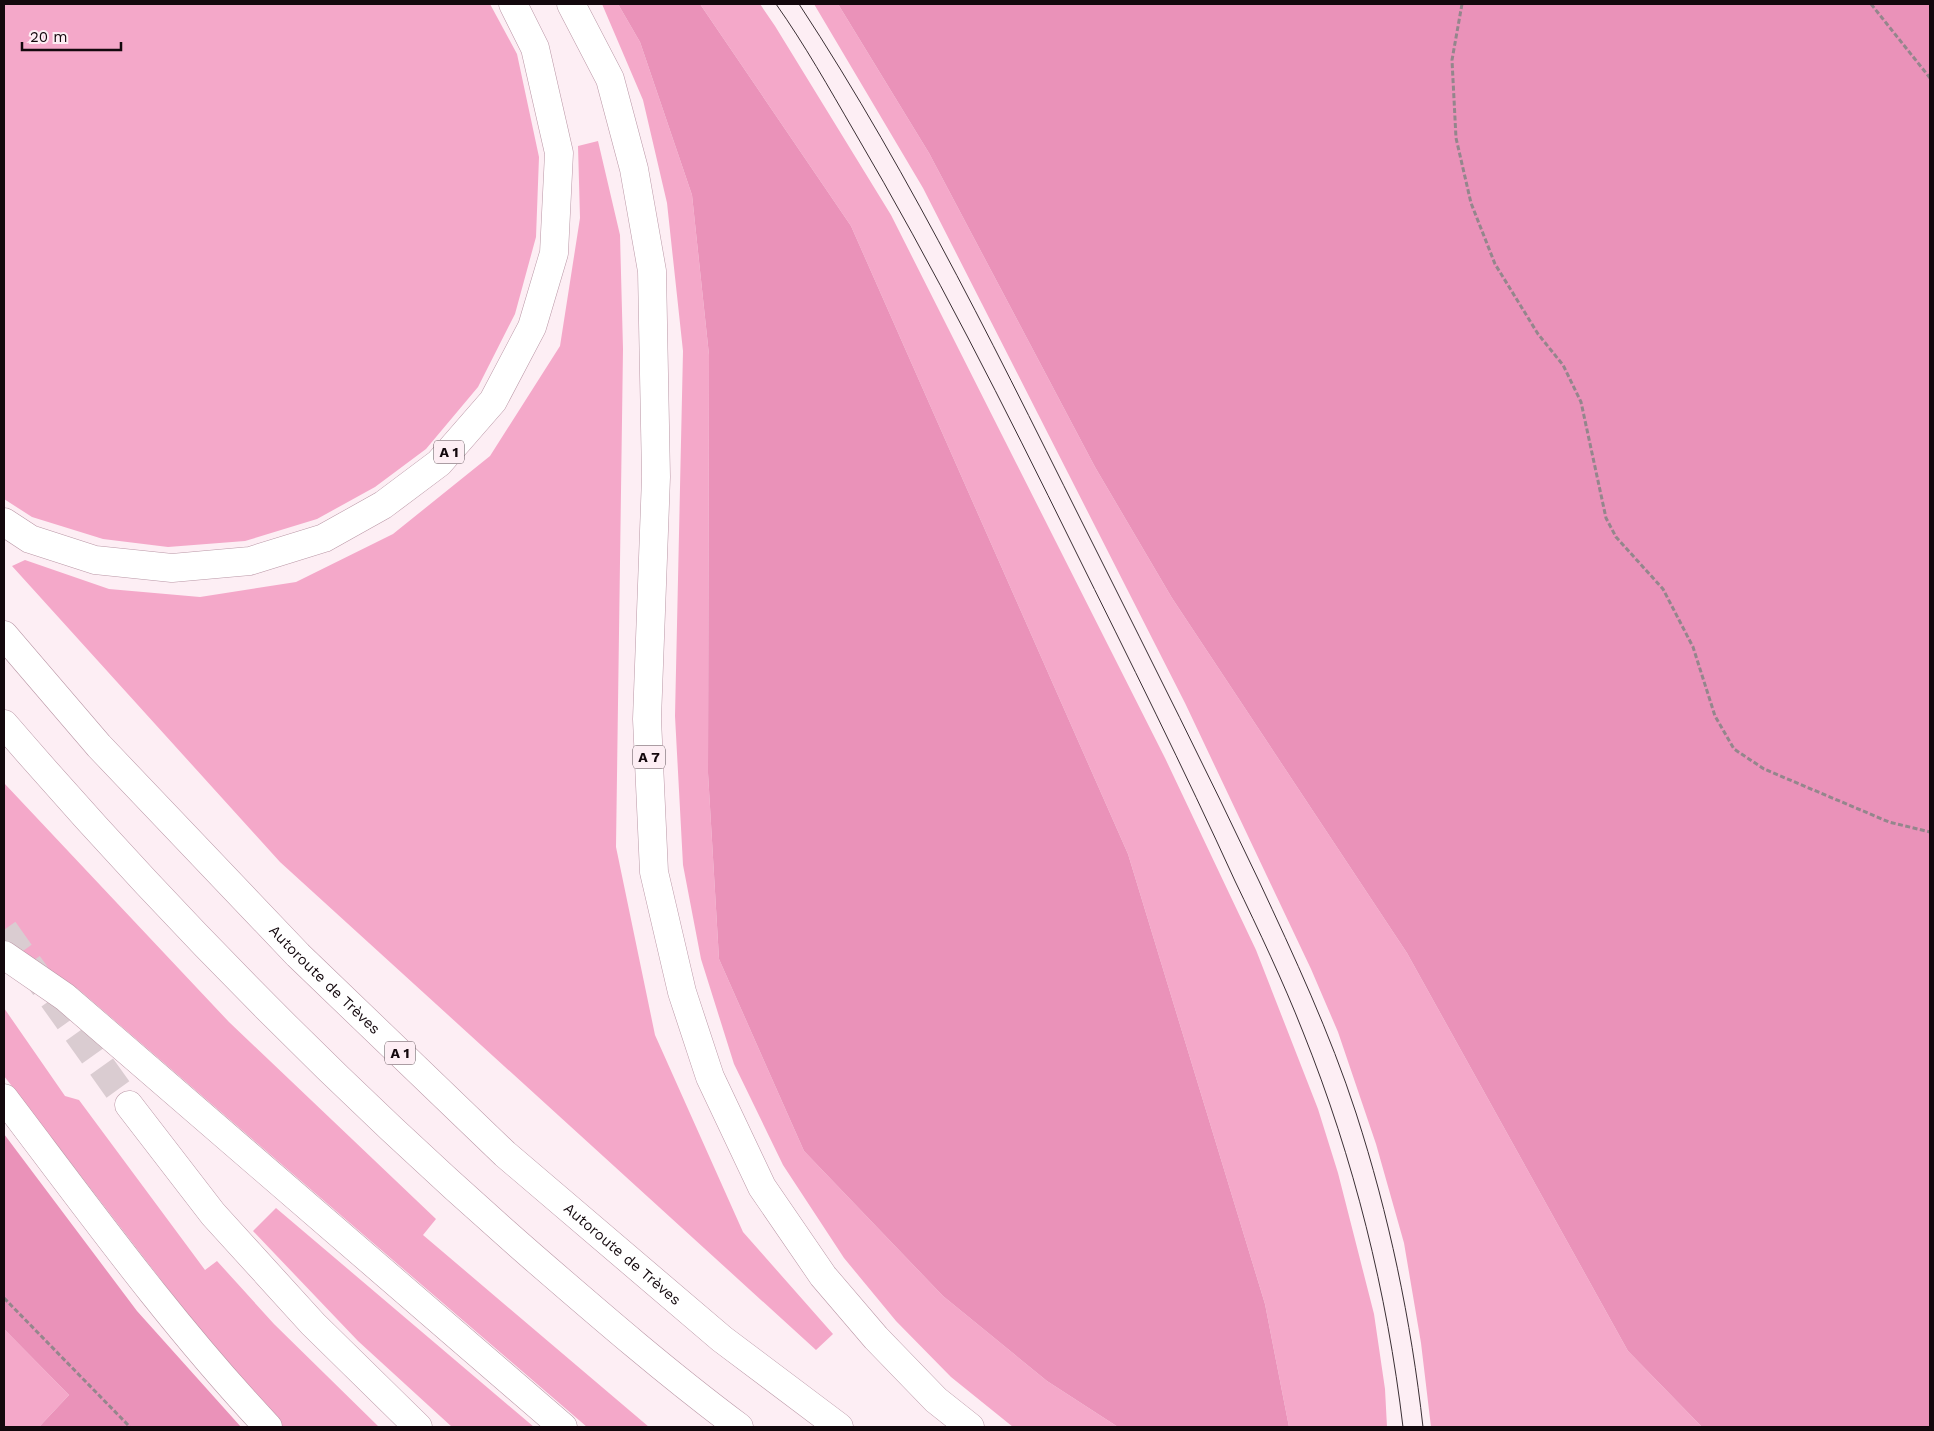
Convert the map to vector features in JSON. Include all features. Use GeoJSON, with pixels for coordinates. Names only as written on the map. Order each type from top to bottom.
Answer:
{"type":"FeatureCollection","features":[{"type":"Feature","properties":{"kind":"highway","name":"A 1"},"geometry":{"type":"LineString","coordinates":[[4,522],[30,539],[95,560],[172,568],[250,561],[324,538],[383,506],[439,463],[493,401],[532,327],[554,253],[559,153],[535,48],[513,4]]}},
{"type":"Feature","properties":{"kind":"highway","name":"A 7"},"geometry":{"type":"LineString","coordinates":[[571,4],[610,80],[634,169],[652,271],[656,477],[647,720],[654,872],[682,992],[710,1077],[762,1187],[822,1276],[876,1338],[936,1400],[970,1427]]}},
{"type":"Feature","properties":{"kind":"highway","name":"Autoroute de Trèves"},"geometry":{"type":"LineString","coordinates":[[4,635],[99,746],[298,955],[491,1140],[722,1339],[839,1427]]}},
{"type":"Feature","properties":{"kind":"highway"},"geometry":{"type":"LineString","coordinates":[[4,724],[55,784],[254,996],[362,1102],[466,1199],[584,1302],[683,1385],[739,1427]]}},
{"type":"Feature","properties":{"kind":"highway"},"geometry":{"type":"LineString","coordinates":[[4,955],[64,996],[563,1427]]}},
{"type":"Feature","properties":{"kind":"highway"},"geometry":{"type":"LineString","coordinates":[[4,1098],[156,1296],[228,1385],[268,1427]]}},
{"type":"Feature","properties":{"kind":"highway"},"geometry":{"type":"LineString","coordinates":[[129,1105],[213,1214],[313,1324],[418,1427]]}},
{"type":"Feature","properties":{"kind":"path"},"geometry":{"type":"LineString","coordinates":[[1462,4],[1452,60],[1456,138],[1471,203],[1495,264],[1538,334],[1563,365],[1581,402],[1606,518],[1616,538],[1663,589],[1693,647],[1715,716],[1734,749],[1773,773],[1889,822],[1930,832]]}},
{"type":"Feature","properties":{"kind":"path"},"geometry":{"type":"LineString","coordinates":[[1870,4],[1930,78]]}},
{"type":"Feature","properties":{"kind":"path"},"geometry":{"type":"LineString","coordinates":[[4,1298],[130,1427]]}},
{"type":"Feature","properties":{"kind":"shaded area"},"geometry":{"type":"Polygon","coordinates":[[[4,4],[490,4],[517,54],[539,157],[536,237],[515,314],[478,387],[426,449],[375,487],[317,519],[245,541],[168,547],[103,539],[32,517],[4,499],[4,4]]]}},
{"type":"Feature","properties":{"kind":"shaded area"},"geometry":{"type":"Polygon","coordinates":[[[602,4],[618,4],[640,42],[692,195],[709,355],[708,773],[719,959],[804,1151],[943,1296],[1047,1381],[1118,1427],[1013,1427],[951,1377],[896,1321],[844,1258],[783,1165],[734,1064],[701,959],[683,865],[675,716],[683,351],[667,203],[643,100],[602,4]]]}},
{"type":"Feature","properties":{"kind":"shaded area"},"geometry":{"type":"Polygon","coordinates":[[[618,4],[700,4],[851,226],[1128,854],[1265,1304],[1289,1427],[1118,1427],[1047,1381],[943,1296],[804,1151],[719,959],[708,773],[709,355],[692,195],[640,42],[618,4]]]}},
{"type":"Feature","properties":{"kind":"shaded area"},"geometry":{"type":"Polygon","coordinates":[[[700,4],[760,4],[775,26],[891,215],[1165,758],[1256,950],[1318,1109],[1338,1173],[1374,1314],[1385,1389],[1387,1427],[1289,1427],[1265,1304],[1128,854],[851,226],[700,4]]]}},
{"type":"Feature","properties":{"kind":"shaded area"},"geometry":{"type":"Polygon","coordinates":[[[814,4],[838,4],[929,153],[1095,467],[1172,598],[1407,953],[1628,1351],[1702,1427],[1431,1427],[1421,1343],[1404,1243],[1376,1144],[1338,1032],[1311,969],[1185,703],[923,188],[814,4]]]}},
{"type":"Feature","properties":{"kind":"shaded area"},"geometry":{"type":"Polygon","coordinates":[[[838,4],[1930,4],[1930,1427],[1702,1427],[1628,1351],[1407,953],[1172,598],[1095,467],[929,153],[838,4]]]}},
{"type":"Feature","properties":{"kind":"shaded area"},"geometry":{"type":"Polygon","coordinates":[[[598,141],[620,235],[623,349],[616,847],[655,1035],[743,1232],[833,1334],[816,1350],[280,862],[12,566],[25,560],[109,589],[200,597],[296,582],[393,534],[490,456],[560,346],[580,218],[578,146],[598,141]]]}},
{"type":"Feature","properties":{"kind":"shaded area"},"geometry":{"type":"Polygon","coordinates":[[[4,783],[229,1022],[436,1219],[423,1235],[649,1427],[587,1427],[78,989],[4,941],[4,783]]]}},
{"type":"Feature","properties":{"kind":"shaded area"},"geometry":{"type":"Polygon","coordinates":[[[4,1008],[65,1096],[79,1100],[205,1270],[217,1261],[274,1324],[379,1427],[283,1427],[239,1378],[201,1332],[4,1076],[4,1008]]]}},
{"type":"Feature","properties":{"kind":"shaded area"},"geometry":{"type":"Polygon","coordinates":[[[4,1134],[137,1311],[241,1427],[39,1427],[69,1395],[4,1329],[4,1134]]]}},
{"type":"Feature","properties":{"kind":"shaded area"},"geometry":{"type":"Polygon","coordinates":[[[276,1208],[534,1427],[452,1427],[358,1341],[253,1231],[276,1208]]]}},
{"type":"Feature","properties":{"kind":"shaded area"},"geometry":{"type":"Polygon","coordinates":[[[4,1329],[69,1395],[39,1427],[4,1427],[4,1329]]]}},
{"type":"Feature","properties":{"kind":"tunnel"},"geometry":{"type":"LineString","coordinates":[[4,930],[129,1105]]}},
{"type":"Feature","properties":{"kind":"tram line"},"geometry":{"type":"LineString","coordinates":[[776,4],[797,35],[884,182],[968,338],[1156,714],[1279,975],[1321,1080],[1353,1177],[1378,1276],[1388,1326],[1403,1427]]}},
{"type":"Feature","properties":{"kind":"tram line"},"geometry":{"type":"LineString","coordinates":[[799,4],[841,70],[920,206],[993,345],[1200,758],[1311,995],[1346,1083],[1379,1190],[1405,1308],[1423,1427]]}}]}
